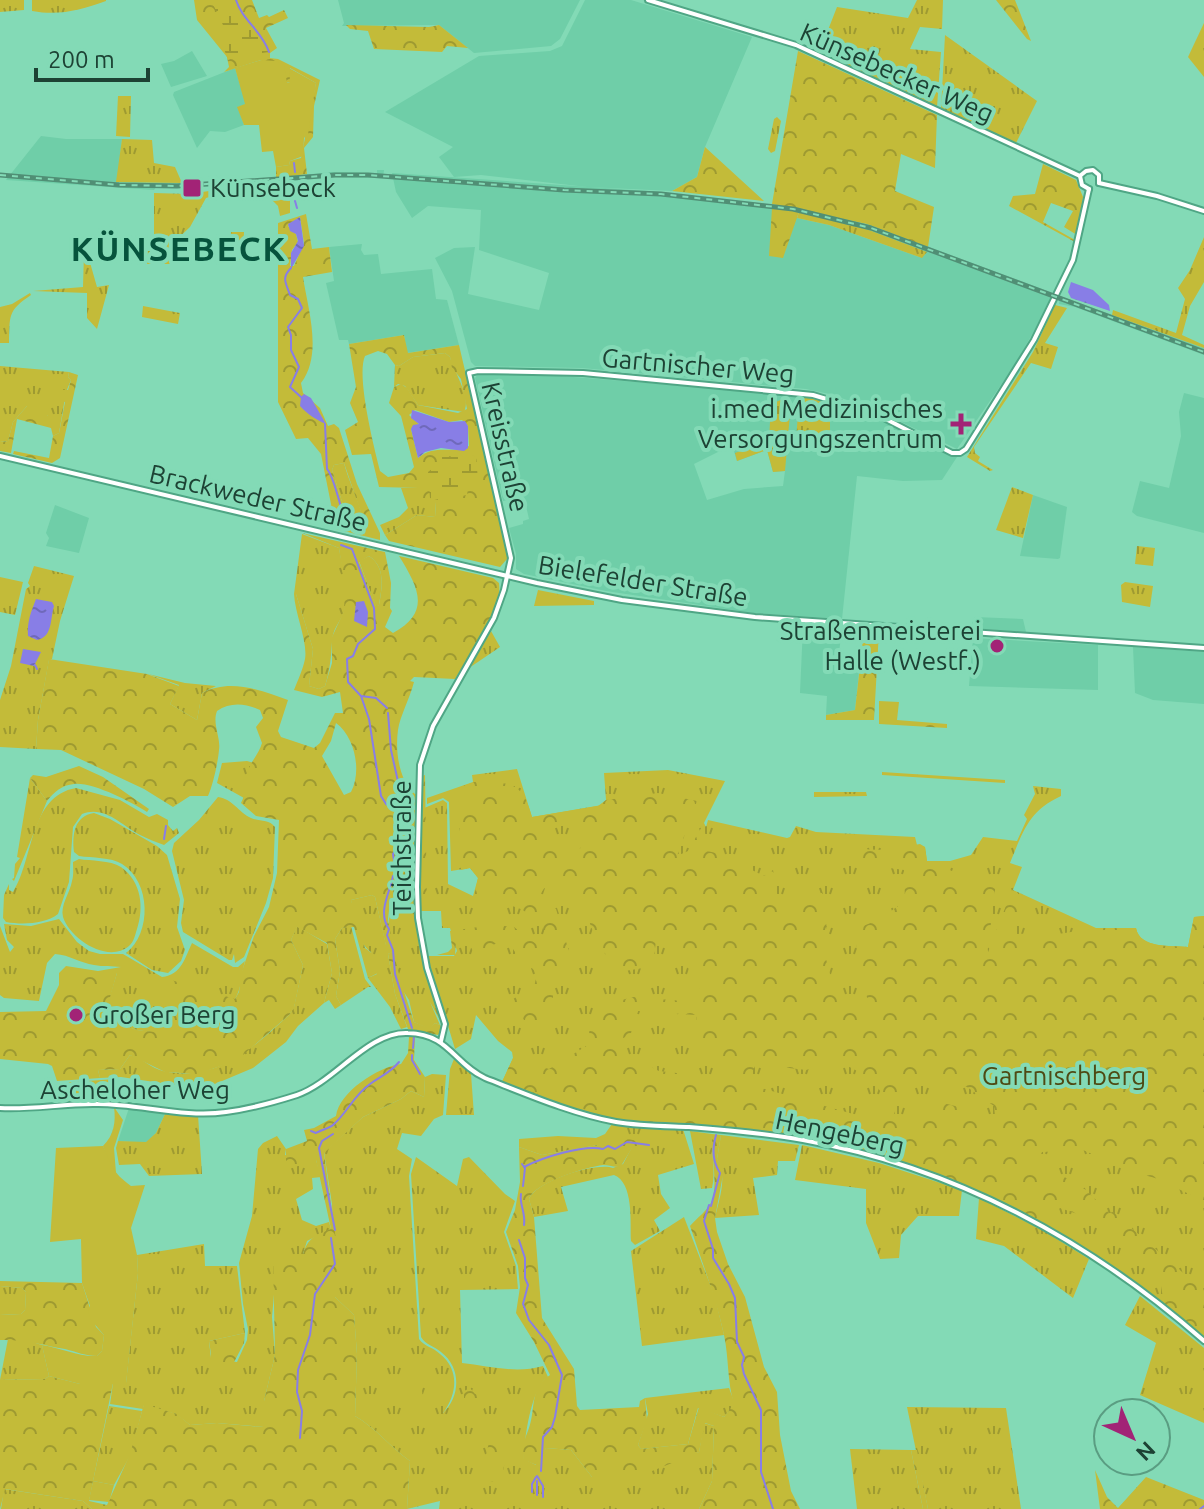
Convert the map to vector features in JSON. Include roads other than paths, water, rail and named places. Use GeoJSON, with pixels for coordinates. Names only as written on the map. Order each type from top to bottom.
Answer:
{"type":"FeatureCollection","features":[{"type":"Feature","properties":{"kind":"street","name":"Künsebecker Weg"},"geometry":{"type":"LineString","coordinates":[[648,0],[796,45],[1080,176]]}},
{"type":"Feature","properties":{"kind":"street"},"geometry":{"type":"LineString","coordinates":[[1099,183],[1099,175],[1093,170],[1080,176],[1082,185],[1089,189],[1099,183],[1204,211]]}},
{"type":"Feature","properties":{"kind":"street","name":"Gartnischer Weg"},"geometry":{"type":"LineString","coordinates":[[469,373],[583,373],[813,395],[863,409],[952,453],[960,453],[966,449],[1036,335],[1075,253],[1089,189]]}},
{"type":"Feature","properties":{"kind":"street","name":"Kreisstraße"},"geometry":{"type":"LineString","coordinates":[[469,373],[511,552],[508,576]]}},
{"type":"Feature","properties":{"kind":"street","name":"Brackweder Straße"},"geometry":{"type":"LineString","coordinates":[[0,456],[508,576]]}},
{"type":"Feature","properties":{"kind":"street","name":"Bielefelder Straße"},"geometry":{"type":"LineString","coordinates":[[508,576],[622,600],[755,617],[1204,648]]}},
{"type":"Feature","properties":{"kind":"street","name":"Teichstraße"},"geometry":{"type":"LineString","coordinates":[[441,1041],[445,1024],[427,968],[418,918],[420,765],[433,726],[494,618],[508,576]]}},
{"type":"Feature","properties":{"kind":"street","name":"Ascheloher Weg"},"geometry":{"type":"LineString","coordinates":[[0,1108],[98,1104],[225,1113],[300,1094],[389,1036],[407,1033],[441,1041]]}},
{"type":"Feature","properties":{"kind":"street","name":"Hengeberg"},"geometry":{"type":"LineString","coordinates":[[441,1041],[478,1075],[607,1120],[721,1129],[801,1140],[881,1158],[948,1180],[1004,1205],[1067,1239],[1144,1292],[1204,1341]]}},
{"type":"Feature","properties":{"kind":"water"},"geometry":{"type":"Polygon","coordinates":[[[300,217],[304,246],[291,269],[291,253],[298,241],[288,224],[300,217]]]}},
{"type":"Feature","properties":{"kind":"water"},"geometry":{"type":"Polygon","coordinates":[[[1071,282],[1093,290],[1109,305],[1110,311],[1071,298],[1068,292],[1071,282]]]}},
{"type":"Feature","properties":{"kind":"water"},"geometry":{"type":"Polygon","coordinates":[[[304,394],[311,398],[326,424],[300,406],[304,394]]]}},
{"type":"Feature","properties":{"kind":"water"},"geometry":{"type":"Polygon","coordinates":[[[412,410],[449,422],[465,421],[468,426],[468,448],[464,451],[441,448],[425,452],[418,458],[411,429],[419,424],[411,418],[412,410]]]}},
{"type":"Feature","properties":{"kind":"water"},"geometry":{"type":"Polygon","coordinates":[[[36,599],[52,602],[54,606],[46,635],[37,640],[28,636],[36,599]]]}},
{"type":"Feature","properties":{"kind":"water"},"geometry":{"type":"Polygon","coordinates":[[[364,601],[368,612],[367,627],[354,621],[356,602],[364,601]]]}},
{"type":"Feature","properties":{"kind":"water"},"geometry":{"type":"Polygon","coordinates":[[[23,649],[41,652],[34,666],[20,663],[23,649]]]}},
{"type":"Feature","properties":{"kind":"waterway"},"geometry":{"type":"LineString","coordinates":[[236,0],[269,52]]}},
{"type":"Feature","properties":{"kind":"waterway"},"geometry":{"type":"LineString","coordinates":[[294,163],[295,172]]}},
{"type":"Feature","properties":{"kind":"waterway"},"geometry":{"type":"LineString","coordinates":[[294,195],[297,187]]}},
{"type":"Feature","properties":{"kind":"waterway"},"geometry":{"type":"LineString","coordinates":[[295,201],[297,208]]}},
{"type":"Feature","properties":{"kind":"waterway"},"geometry":{"type":"LineString","coordinates":[[291,268],[285,278],[286,284],[290,295],[298,299],[302,308],[288,327],[291,350],[299,367],[290,387],[302,398]]}},
{"type":"Feature","properties":{"kind":"waterway"},"geometry":{"type":"LineString","coordinates":[[325,424],[327,469],[338,496],[345,527]]}},
{"type":"Feature","properties":{"kind":"waterway"},"geometry":{"type":"LineString","coordinates":[[341,545],[352,549],[374,608],[375,629],[347,659],[348,682],[361,696],[369,719],[381,796],[386,804],[397,809],[397,817]]}},
{"type":"Feature","properties":{"kind":"waterway"},"geometry":{"type":"LineString","coordinates":[[35,665],[37,669]]}},
{"type":"Feature","properties":{"kind":"waterway"},"geometry":{"type":"LineString","coordinates":[[361,696],[376,698],[387,708]]}},
{"type":"Feature","properties":{"kind":"waterway"},"geometry":{"type":"LineString","coordinates":[[388,713],[391,750],[401,795]]}},
{"type":"Feature","properties":{"kind":"waterway"},"geometry":{"type":"LineString","coordinates":[[399,814],[404,810],[401,799]]}},
{"type":"Feature","properties":{"kind":"waterway"},"geometry":{"type":"LineString","coordinates":[[395,868],[393,854],[399,845],[400,831],[395,826],[396,819]]}},
{"type":"Feature","properties":{"kind":"waterway"},"geometry":{"type":"LineString","coordinates":[[164,839],[166,826]]}},
{"type":"Feature","properties":{"kind":"waterway"},"geometry":{"type":"LineString","coordinates":[[393,876],[384,916],[393,950],[395,974],[412,1028]]}},
{"type":"Feature","properties":{"kind":"waterway"},"geometry":{"type":"LineString","coordinates":[[413,1048],[414,1036]]}},
{"type":"Feature","properties":{"kind":"waterway"},"geometry":{"type":"LineString","coordinates":[[412,1055],[420,1074]]}},
{"type":"Feature","properties":{"kind":"waterway"},"geometry":{"type":"LineString","coordinates":[[311,1131],[316,1133],[333,1125],[364,1088],[399,1062]]}},
{"type":"Feature","properties":{"kind":"waterway"},"geometry":{"type":"LineString","coordinates":[[333,1134],[322,1141],[319,1148],[335,1230]]}},
{"type":"Feature","properties":{"kind":"waterway"},"geometry":{"type":"LineString","coordinates":[[711,1206],[720,1173],[714,1155],[716,1135]]}},
{"type":"Feature","properties":{"kind":"waterway"},"geometry":{"type":"LineString","coordinates":[[524,1167],[574,1150],[608,1146],[615,1149],[627,1142],[649,1145]]}},
{"type":"Feature","properties":{"kind":"waterway"},"geometry":{"type":"LineString","coordinates":[[522,1164],[525,1168],[523,1186]]}},
{"type":"Feature","properties":{"kind":"waterway"},"geometry":{"type":"LineString","coordinates":[[521,1194],[524,1225]]}},
{"type":"Feature","properties":{"kind":"waterway"},"geometry":{"type":"LineString","coordinates":[[709,1205],[704,1221],[713,1258],[735,1298],[737,1342],[744,1357],[744,1374],[761,1410],[761,1472],[773,1509]]}},
{"type":"Feature","properties":{"kind":"waterway"},"geometry":{"type":"LineString","coordinates":[[300,1438],[302,1411],[297,1392],[298,1370],[310,1335],[315,1294],[335,1264],[331,1238]]}},
{"type":"Feature","properties":{"kind":"waterway"},"geometry":{"type":"LineString","coordinates":[[519,1240],[528,1285],[523,1304],[529,1320],[549,1345],[562,1375],[552,1427],[543,1437],[541,1471]]}},
{"type":"Feature","properties":{"kind":"waterway"},"geometry":{"type":"LineString","coordinates":[[537,1476],[543,1486],[543,1497]]}},
{"type":"Feature","properties":{"kind":"waterway"},"geometry":{"type":"LineString","coordinates":[[532,1492],[536,1477]]}},
{"type":"Feature","properties":{"kind":"waterway"},"geometry":{"type":"LineString","coordinates":[[537,1481],[537,1495]]}},
{"type":"Feature","properties":{"kind":"waterway"},"geometry":{"type":"LineString","coordinates":[[1200,1509],[1204,1506]]}},
{"type":"Feature","properties":{"kind":"railway"},"geometry":{"type":"LineString","coordinates":[[0,175],[119,185],[177,186],[368,175],[661,194],[793,209],[871,228],[1204,352]]}},
{"type":"Feature","properties":{"kind":"place","name":"Künsebeck"},"geometry":{"type":"Point","coordinates":[192,188]}},
{"type":"Feature","properties":{"kind":"place","name":"i.med Medizinisches Versorgungszentrum"},"geometry":{"type":"Point","coordinates":[961,424]}},
{"type":"Feature","properties":{"kind":"place","name":"Straßenmeisterei Halle (Westf.)"},"geometry":{"type":"Point","coordinates":[997,646]}},
{"type":"Feature","properties":{"kind":"place","name":"Großer Berg"},"geometry":{"type":"Point","coordinates":[76,1015]}},
{"type":"Feature","properties":{"kind":"district","name":"KÜNSEBECK"},"geometry":{"type":"Point","coordinates":[179,249]}},
{"type":"Feature","properties":{"kind":"park label","name":"Gartnischberg"},"geometry":{"type":"Point","coordinates":[1064,1076]}}]}
